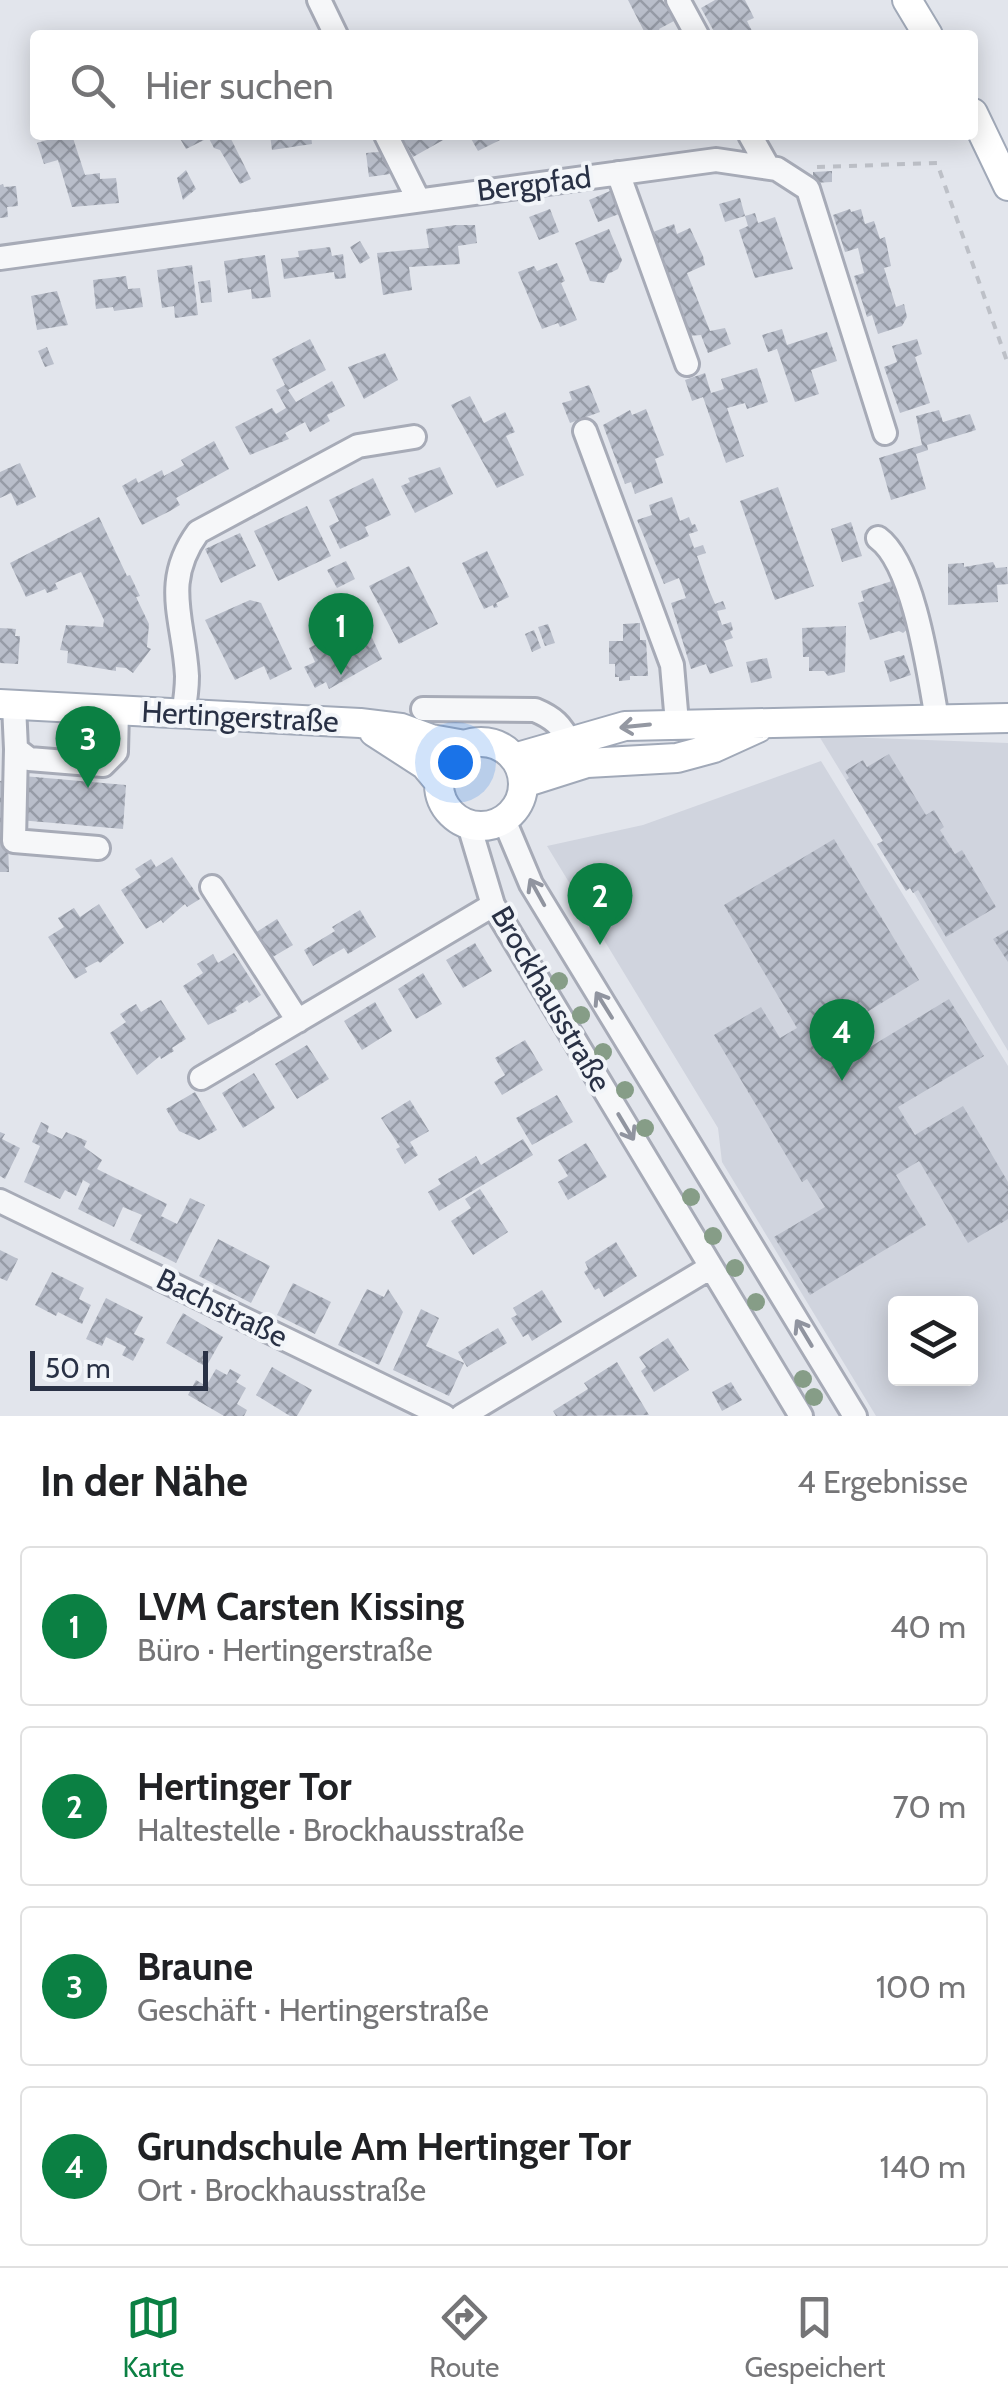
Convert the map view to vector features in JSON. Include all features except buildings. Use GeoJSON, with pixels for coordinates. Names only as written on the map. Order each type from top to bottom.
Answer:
{"type":"FeatureCollection","features":[{"type":"Feature","properties":{"kind":"main road"},"geometry":{"type":"LineString","coordinates":[[907,0],[925,30]]}},
{"type":"Feature","properties":{"kind":"main road"},"geometry":{"type":"LineString","coordinates":[[978,123],[1008,186]]}},
{"type":"Feature","properties":{"kind":"main road","name":"Hertingerstraße"},"geometry":{"type":"LineString","coordinates":[[7,704],[401,728],[431,740],[465,745],[492,743],[504,748],[519,770]]}},
{"type":"Feature","properties":{"kind":"main road"},"geometry":{"type":"LineString","coordinates":[[519,770],[570,743],[625,726],[1008,718]]}},
{"type":"Feature","properties":{"kind":"main road","name":"Hertingerstraße"},"geometry":{"type":"LineString","coordinates":[[360,723],[425,764],[439,782],[440,796],[447,809],[470,825]]}},
{"type":"Feature","properties":{"kind":"main road"},"geometry":{"type":"LineString","coordinates":[[519,770],[677,758],[714,748],[768,723]]}},
{"type":"Feature","properties":{"kind":"main road"},"geometry":{"type":"LineString","coordinates":[[439,782],[446,760],[465,745]]}},
{"type":"Feature","properties":{"kind":"main road"},"geometry":{"type":"LineString","coordinates":[[470,825],[484,827],[504,820],[516,808],[519,770]]}},
{"type":"Feature","properties":{"kind":"street"},"geometry":{"type":"LineString","coordinates":[[318,0],[333,30]]}},
{"type":"Feature","properties":{"kind":"street"},"geometry":{"type":"LineString","coordinates":[[678,0],[694,30]]}},
{"type":"Feature","properties":{"kind":"street"},"geometry":{"type":"LineString","coordinates":[[388,140],[418,199]]}},
{"type":"Feature","properties":{"kind":"street"},"geometry":{"type":"LineString","coordinates":[[753,140],[772,168],[808,189],[885,434]]}},
{"type":"Feature","properties":{"kind":"street","name":"Bergpfad"},"geometry":{"type":"LineString","coordinates":[[0,258],[716,160],[772,168]]}},
{"type":"Feature","properties":{"kind":"street"},"geometry":{"type":"LineString","coordinates":[[618,173],[687,364]]}},
{"type":"Feature","properties":{"kind":"street"},"geometry":{"type":"LineString","coordinates":[[585,431],[672,665],[677,723]]}},
{"type":"Feature","properties":{"kind":"street"},"geometry":{"type":"LineString","coordinates":[[183,716],[187,678],[176,580],[182,554],[198,532],[358,446],[414,437]]}},
{"type":"Feature","properties":{"kind":"street"},"geometry":{"type":"LineString","coordinates":[[878,538],[898,559],[928,669],[937,719]]}},
{"type":"Feature","properties":{"kind":"street"},"geometry":{"type":"LineString","coordinates":[[7,704],[16,749],[14,841],[98,848]]}},
{"type":"Feature","properties":{"kind":"street"},"geometry":{"type":"LineString","coordinates":[[423,709],[535,710],[562,726],[570,743]]}},
{"type":"Feature","properties":{"kind":"street"},"geometry":{"type":"LineString","coordinates":[[16,749],[28,759],[103,765],[116,752],[118,711]]}},
{"type":"Feature","properties":{"kind":"street","name":"Brockhausstraße"},"geometry":{"type":"LineString","coordinates":[[504,820],[531,884],[855,1416]]}},
{"type":"Feature","properties":{"kind":"street","name":"Brockhausstraße"},"geometry":{"type":"LineString","coordinates":[[470,825],[493,905],[802,1416]]}},
{"type":"Feature","properties":{"kind":"street"},"geometry":{"type":"LineString","coordinates":[[212,887],[298,1020]]}},
{"type":"Feature","properties":{"kind":"street"},"geometry":{"type":"LineString","coordinates":[[201,1078],[493,905]]}},
{"type":"Feature","properties":{"kind":"street"},"geometry":{"type":"LineString","coordinates":[[649,1165],[668,1168],[692,1148]]}},
{"type":"Feature","properties":{"kind":"street","name":"Bachstraße"},"geometry":{"type":"LineString","coordinates":[[0,1201],[444,1416]]}},
{"type":"Feature","properties":{"kind":"street"},"geometry":{"type":"LineString","coordinates":[[462,1416],[711,1267]]}},
{"type":"Feature","properties":{"kind":"path"},"geometry":{"type":"LineString","coordinates":[[772,168],[937,162],[1008,364]]}},
{"type":"Feature","properties":{"kind":"shaded area"},"geometry":{"type":"Polygon","coordinates":[[[819,736],[1008,743],[1008,1051],[883,841],[819,736]]]}},
{"type":"Feature","properties":{"kind":"shaded area"},"geometry":{"type":"Polygon","coordinates":[[[821,761],[1008,1066],[1008,1416],[876,1416],[722,1162],[718,1128],[547,846],[643,825],[821,761]]]}},
{"type":"Feature","properties":{"kind":"place","name":"LVM Carsten Kissing"},"geometry":{"type":"Point","coordinates":[341,675]}},
{"type":"Feature","properties":{"kind":"place","name":"Braune"},"geometry":{"type":"Point","coordinates":[88,788]}},
{"type":"Feature","properties":{"kind":"place","name":"Hertinger Tor"},"geometry":{"type":"Point","coordinates":[600,945]}},
{"type":"Feature","properties":{"kind":"place","name":"Grundschule Am Hertinger Tor"},"geometry":{"type":"Point","coordinates":[842,1081]}}]}
